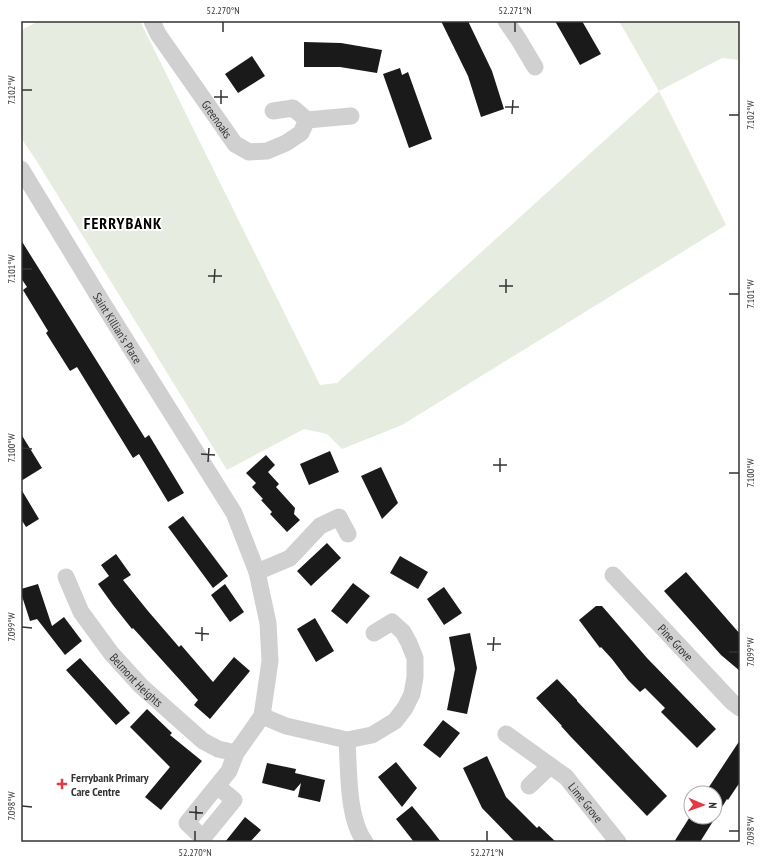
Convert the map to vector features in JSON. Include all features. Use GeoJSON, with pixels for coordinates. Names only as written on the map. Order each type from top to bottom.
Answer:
{"type":"FeatureCollection","features":[{"type":"Feature","properties":{"kind":"street","name":"Greenoaks"},"geometry":{"type":"LineString","coordinates":[[152,21],[158,34],[235,144],[249,152],[267,151],[286,143],[301,133],[307,120]]}},
{"type":"Feature","properties":{"kind":"street"},"geometry":{"type":"LineString","coordinates":[[506,21],[520,40],[535,67]]}},
{"type":"Feature","properties":{"kind":"street"},"geometry":{"type":"LineString","coordinates":[[274,111],[292,108],[307,120],[351,116]]}},
{"type":"Feature","properties":{"kind":"street","name":"Saint Killian's Place"},"geometry":{"type":"LineString","coordinates":[[21,169],[104,307],[234,513],[257,572]]}},
{"type":"Feature","properties":{"kind":"street"},"geometry":{"type":"LineString","coordinates":[[217,786],[229,770],[236,753],[262,716],[270,661],[268,623],[257,572],[290,558],[320,526],[339,517],[348,534]]}},
{"type":"Feature","properties":{"kind":"street","name":"Pine Grove"},"geometry":{"type":"LineString","coordinates":[[613,575],[732,702],[740,708]]}},
{"type":"Feature","properties":{"kind":"street","name":"Belmont Heights"},"geometry":{"type":"LineString","coordinates":[[66,577],[81,612],[111,653],[141,686],[203,742],[218,749],[236,753]]}},
{"type":"Feature","properties":{"kind":"street"},"geometry":{"type":"LineString","coordinates":[[262,716],[286,726],[347,740],[372,735],[395,721],[405,708],[412,694],[415,677],[415,658],[403,632],[392,622],[374,633]]}},
{"type":"Feature","properties":{"kind":"street","name":"Lime Grove"},"geometry":{"type":"LineString","coordinates":[[506,734],[566,777],[618,842]]}},
{"type":"Feature","properties":{"kind":"street"},"geometry":{"type":"LineString","coordinates":[[347,740],[353,817],[364,842]]}},
{"type":"Feature","properties":{"kind":"street"},"geometry":{"type":"LineString","coordinates":[[529,786],[550,766]]}},
{"type":"Feature","properties":{"kind":"shaded area"},"geometry":{"type":"Polygon","coordinates":[[[39,21],[140,21],[320,385],[337,383],[659,91],[726,225],[402,425],[342,449],[327,434],[304,429],[227,470],[21,138],[21,30],[39,21]]]}},
{"type":"Feature","properties":{"kind":"shaded area"},"geometry":{"type":"Polygon","coordinates":[[[619,21],[740,21],[740,60],[722,58],[659,91],[619,21]]]}},
{"type":"Feature","properties":{"kind":"building"},"geometry":{"type":"Polygon","coordinates":[[[441,21],[468,21],[492,71],[504,109],[481,117],[468,76],[441,21]]]}},
{"type":"Feature","properties":{"kind":"building"},"geometry":{"type":"Polygon","coordinates":[[[555,21],[582,21],[601,54],[580,65],[555,21]]]}},
{"type":"Feature","properties":{"kind":"building"},"geometry":{"type":"Polygon","coordinates":[[[304,42],[341,43],[382,50],[377,73],[340,67],[304,67],[304,42]]]}},
{"type":"Feature","properties":{"kind":"building"},"geometry":{"type":"Polygon","coordinates":[[[252,56],[265,76],[238,93],[225,74],[252,56]]]}},
{"type":"Feature","properties":{"kind":"building"},"geometry":{"type":"Polygon","coordinates":[[[400,68],[402,75],[408,72],[432,139],[409,148],[383,74],[400,68]]]}},
{"type":"Feature","properties":{"kind":"building"},"geometry":{"type":"Polygon","coordinates":[[[21,240],[145,438],[149,435],[184,493],[168,502],[139,454],[133,458],[77,367],[70,371],[46,333],[48,331],[23,290],[27,287],[21,278],[21,240]]]}},
{"type":"Feature","properties":{"kind":"building"},"geometry":{"type":"Polygon","coordinates":[[[21,434],[42,468],[21,481],[21,434]]]}},
{"type":"Feature","properties":{"kind":"building"},"geometry":{"type":"Polygon","coordinates":[[[330,451],[339,472],[309,485],[300,464],[330,451]]]}},
{"type":"Feature","properties":{"kind":"building"},"geometry":{"type":"Polygon","coordinates":[[[266,455],[275,465],[268,472],[279,484],[276,487],[295,508],[294,514],[300,520],[287,532],[270,514],[272,512],[252,487],[256,483],[246,473],[266,455]]]}},
{"type":"Feature","properties":{"kind":"building"},"geometry":{"type":"Polygon","coordinates":[[[381,467],[398,503],[382,519],[361,476],[381,467]]]}},
{"type":"Feature","properties":{"kind":"building"},"geometry":{"type":"Polygon","coordinates":[[[21,489],[39,519],[26,527],[21,519],[21,489]]]}},
{"type":"Feature","properties":{"kind":"building"},"geometry":{"type":"Polygon","coordinates":[[[183,516],[228,576],[213,588],[168,527],[183,516]]]}},
{"type":"Feature","properties":{"kind":"building"},"geometry":{"type":"Polygon","coordinates":[[[327,543],[341,558],[311,586],[297,571],[327,543]]]}},
{"type":"Feature","properties":{"kind":"building"},"geometry":{"type":"Polygon","coordinates":[[[116,554],[131,575],[123,580],[179,647],[181,645],[213,682],[234,657],[250,671],[210,719],[194,705],[198,700],[133,628],[132,629],[98,584],[109,576],[101,565],[116,554]]]}},
{"type":"Feature","properties":{"kind":"building"},"geometry":{"type":"Polygon","coordinates":[[[400,556],[428,572],[418,589],[390,573],[400,556]]]}},
{"type":"Feature","properties":{"kind":"building"},"geometry":{"type":"Polygon","coordinates":[[[686,572],[740,634],[740,671],[721,655],[664,591],[686,572]]]}},
{"type":"Feature","properties":{"kind":"building"},"geometry":{"type":"Polygon","coordinates":[[[353,583],[370,596],[347,624],[331,611],[353,583]]]}},
{"type":"Feature","properties":{"kind":"building"},"geometry":{"type":"Polygon","coordinates":[[[38,584],[52,626],[64,617],[82,641],[65,655],[37,619],[30,621],[21,589],[38,584]]]}},
{"type":"Feature","properties":{"kind":"building"},"geometry":{"type":"Polygon","coordinates":[[[225,584],[244,612],[230,622],[211,595],[225,584]]]}},
{"type":"Feature","properties":{"kind":"building"},"geometry":{"type":"Polygon","coordinates":[[[444,587],[462,613],[444,625],[427,599],[444,587]]]}},
{"type":"Feature","properties":{"kind":"building"},"geometry":{"type":"Polygon","coordinates":[[[596,606],[602,606],[647,658],[716,729],[697,748],[661,712],[665,708],[645,688],[640,692],[628,680],[612,659],[601,647],[600,648],[579,620],[596,606]]]}},
{"type":"Feature","properties":{"kind":"building"},"geometry":{"type":"Polygon","coordinates":[[[315,618],[334,651],[316,662],[297,629],[315,618]]]}},
{"type":"Feature","properties":{"kind":"building"},"geometry":{"type":"Polygon","coordinates":[[[470,633],[477,668],[467,714],[447,710],[455,669],[449,637],[470,633]]]}},
{"type":"Feature","properties":{"kind":"building"},"geometry":{"type":"Polygon","coordinates":[[[80,658],[130,713],[116,725],[66,670],[80,658]]]}},
{"type":"Feature","properties":{"kind":"building"},"geometry":{"type":"Polygon","coordinates":[[[557,679],[667,796],[647,816],[571,737],[536,698],[557,679]]]}},
{"type":"Feature","properties":{"kind":"building"},"geometry":{"type":"Polygon","coordinates":[[[147,709],[172,733],[170,735],[202,761],[161,810],[145,797],[170,767],[130,727],[147,709]]]}},
{"type":"Feature","properties":{"kind":"building"},"geometry":{"type":"Polygon","coordinates":[[[443,720],[460,733],[440,758],[423,745],[443,720]]]}},
{"type":"Feature","properties":{"kind":"building"},"geometry":{"type":"Polygon","coordinates":[[[740,740],[740,782],[723,805],[723,785],[710,785],[740,740]]]}},
{"type":"Feature","properties":{"kind":"building"},"geometry":{"type":"Polygon","coordinates":[[[487,756],[506,797],[537,828],[539,826],[556,842],[515,842],[482,808],[463,768],[487,756]]]}},
{"type":"Feature","properties":{"kind":"building"},"geometry":{"type":"Polygon","coordinates":[[[396,762],[417,788],[402,807],[378,777],[396,762]]]}},
{"type":"Feature","properties":{"kind":"building"},"geometry":{"type":"Polygon","coordinates":[[[267,763],[296,769],[295,773],[325,780],[320,802],[298,797],[301,783],[294,791],[262,783],[267,763]]]}},
{"type":"Feature","properties":{"kind":"building"},"geometry":{"type":"Polygon","coordinates":[[[412,806],[441,842],[414,842],[396,819],[412,806]]]}},
{"type":"Feature","properties":{"kind":"building"},"geometry":{"type":"Polygon","coordinates":[[[245,817],[261,830],[250,842],[225,842],[245,817]]]}},
{"type":"Feature","properties":{"kind":"building"},"geometry":{"type":"Polygon","coordinates":[[[685,825],[711,825],[700,842],[674,842],[685,825]]]}},
{"type":"Feature","properties":{"kind":"place","name":"Ferrybank Primary Care Centre"},"geometry":{"type":"Point","coordinates":[62,784]}},
{"type":"Feature","properties":{"kind":"district","name":"FERRYBANK"},"geometry":{"type":"Point","coordinates":[123,223]}}]}
